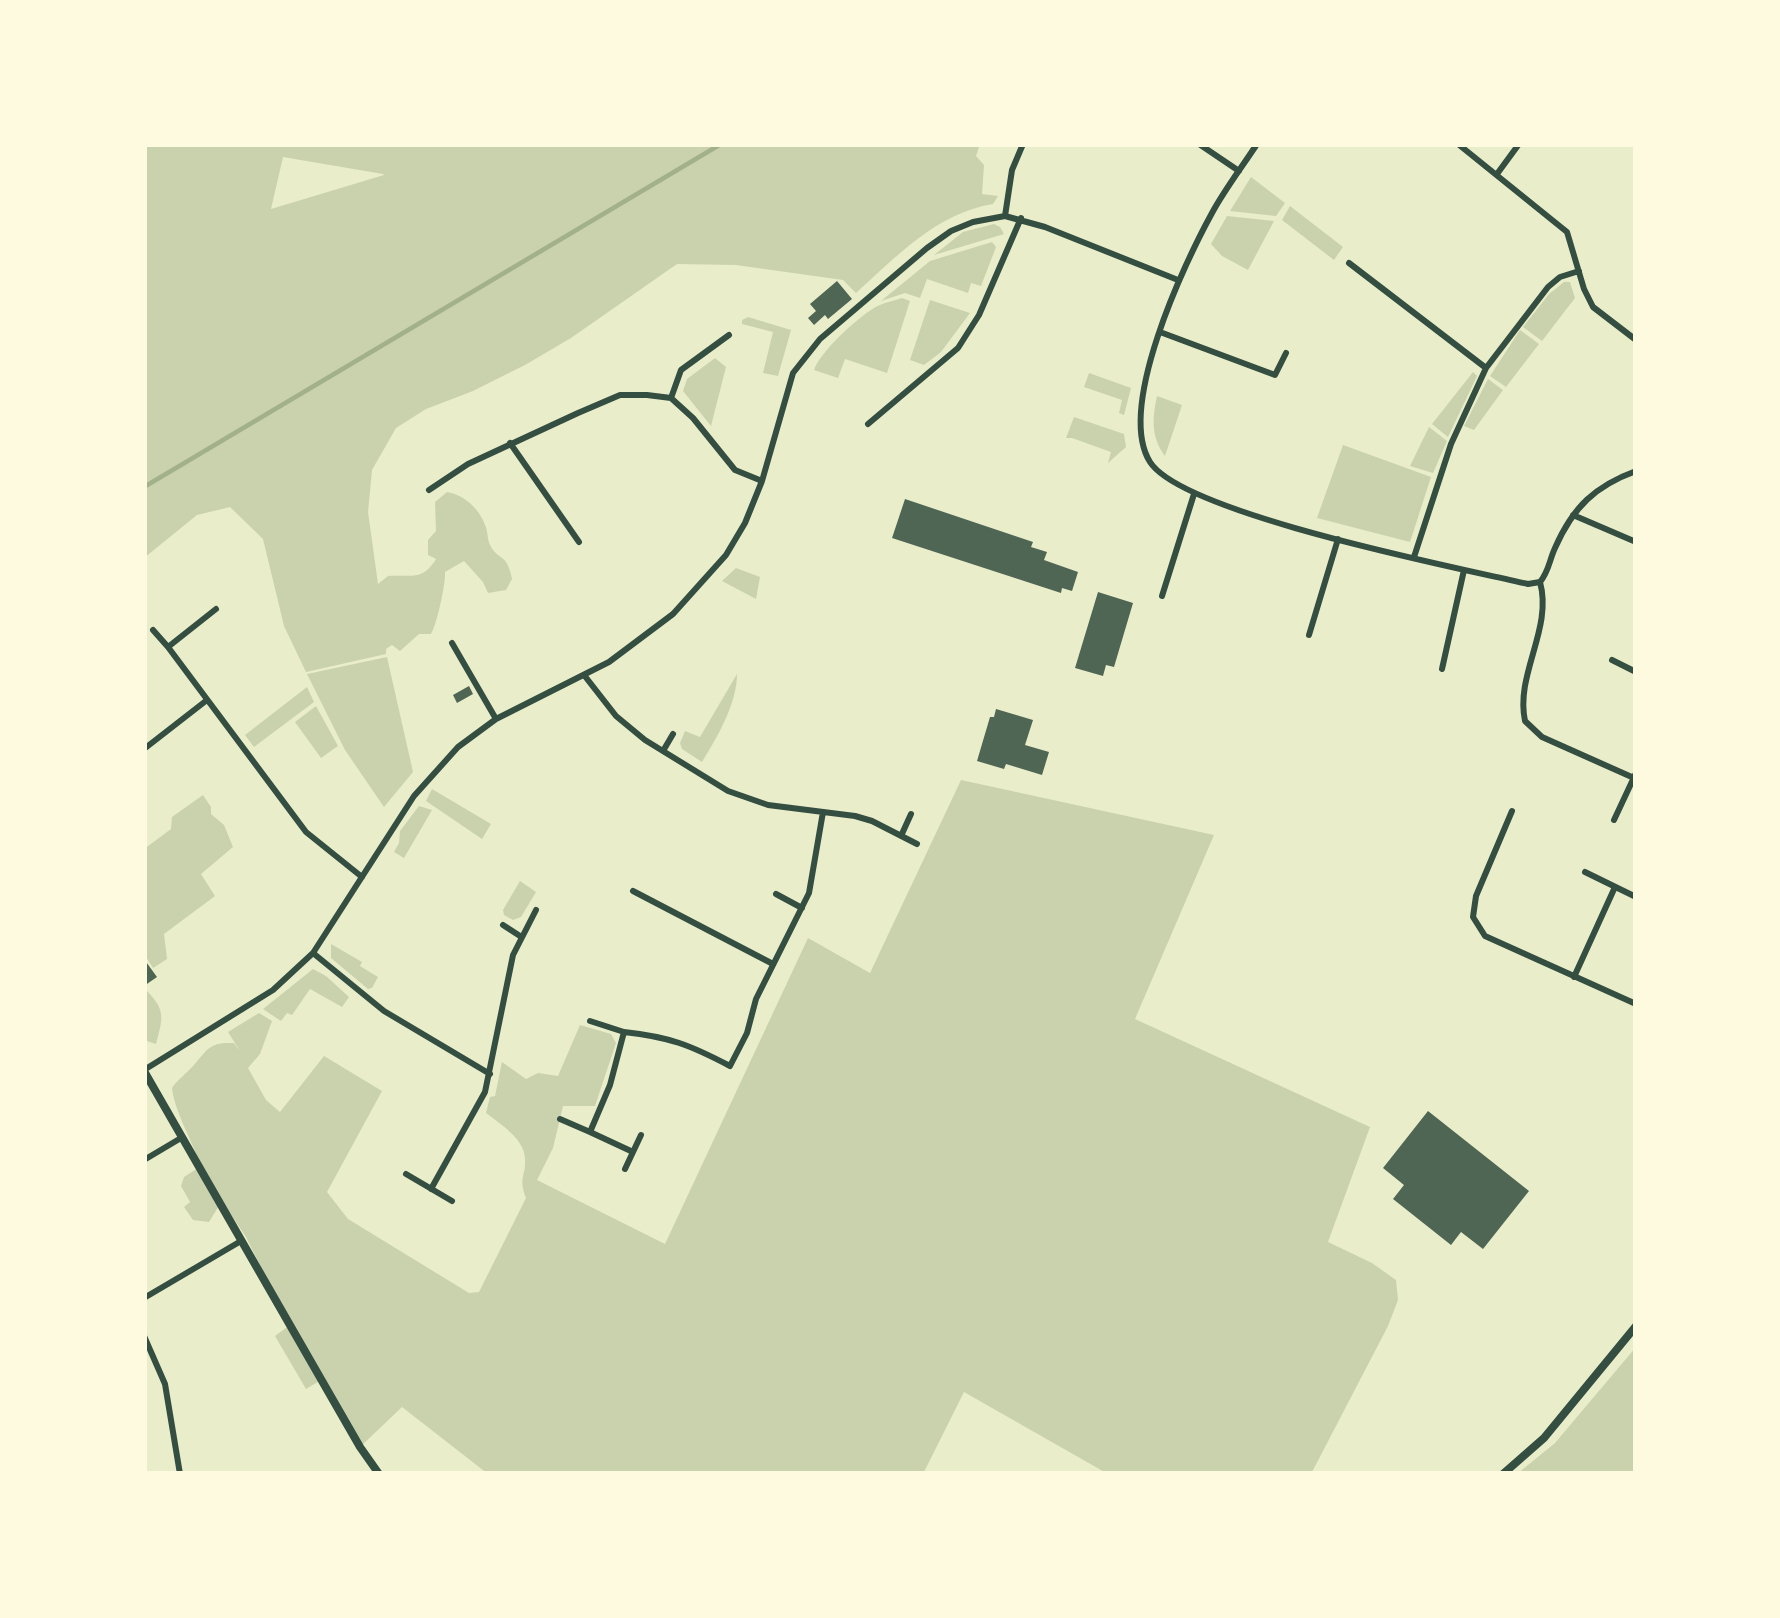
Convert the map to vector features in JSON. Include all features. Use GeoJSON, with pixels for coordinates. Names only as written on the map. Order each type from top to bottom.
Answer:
{"type":"FeatureCollection","features":[{"type":"Feature","properties":{"kind":"street"},"geometry":{"type":"LineString","coordinates":[[1005,216],[1012,170],[1024,144]]}},
{"type":"Feature","properties":{"kind":"street"},"geometry":{"type":"LineString","coordinates":[[1199,144],[1239,171]]}},
{"type":"Feature","properties":{"kind":"street"},"geometry":{"type":"LineString","coordinates":[[1257,144],[1215,207],[1178,280],[1160,332],[1140,413],[1144,448],[1167,479],[1194,494],[1338,539],[1528,584],[1540,582],[1549,571],[1553,551],[1573,515],[1606,482],[1636,470]]}},
{"type":"Feature","properties":{"kind":"street"},"geometry":{"type":"LineString","coordinates":[[1458,144],[1567,232],[1593,307],[1636,340]]}},
{"type":"Feature","properties":{"kind":"street"},"geometry":{"type":"LineString","coordinates":[[1497,174],[1520,144]]}},
{"type":"Feature","properties":{"kind":"street"},"geometry":{"type":"LineString","coordinates":[[868,424],[958,348],[979,315],[1021,218]]}},
{"type":"Feature","properties":{"kind":"street"},"geometry":{"type":"LineString","coordinates":[[379,1474],[144,1070],[273,989],[313,953],[424,783],[458,747],[496,719],[609,662],[674,614],[746,524],[793,373],[820,339],[927,248],[973,222],[1021,218],[1178,280]]}},
{"type":"Feature","properties":{"kind":"street"},"geometry":{"type":"LineString","coordinates":[[1349,263],[1486,368]]}},
{"type":"Feature","properties":{"kind":"street"},"geometry":{"type":"LineString","coordinates":[[1414,557],[1445,460],[1486,368],[1548,287],[1579,271]]}},
{"type":"Feature","properties":{"kind":"street"},"geometry":{"type":"LineString","coordinates":[[1160,332],[1275,375],[1286,353]]}},
{"type":"Feature","properties":{"kind":"street"},"geometry":{"type":"LineString","coordinates":[[671,398],[681,370],[729,335]]}},
{"type":"Feature","properties":{"kind":"street"},"geometry":{"type":"LineString","coordinates":[[429,490],[510,443],[620,395],[671,398],[735,470],[762,482]]}},
{"type":"Feature","properties":{"kind":"street"},"geometry":{"type":"LineString","coordinates":[[510,443],[579,542]]}},
{"type":"Feature","properties":{"kind":"street"},"geometry":{"type":"LineString","coordinates":[[1162,596],[1194,494]]}},
{"type":"Feature","properties":{"kind":"street"},"geometry":{"type":"LineString","coordinates":[[1573,515],[1636,542]]}},
{"type":"Feature","properties":{"kind":"street"},"geometry":{"type":"LineString","coordinates":[[1310,635],[1338,539]]}},
{"type":"Feature","properties":{"kind":"street"},"geometry":{"type":"LineString","coordinates":[[1442,669],[1464,570]]}},
{"type":"Feature","properties":{"kind":"street"},"geometry":{"type":"LineString","coordinates":[[1540,582],[1542,619],[1523,692],[1525,721],[1541,737],[1635,776],[1614,820]]}},
{"type":"Feature","properties":{"kind":"street"},"geometry":{"type":"LineString","coordinates":[[168,647],[216,609]]}},
{"type":"Feature","properties":{"kind":"street"},"geometry":{"type":"LineString","coordinates":[[153,630],[306,832],[362,877]]}},
{"type":"Feature","properties":{"kind":"street"},"geometry":{"type":"LineString","coordinates":[[452,643],[496,719]]}},
{"type":"Feature","properties":{"kind":"street"},"geometry":{"type":"LineString","coordinates":[[1612,660],[1636,671]]}},
{"type":"Feature","properties":{"kind":"street"},"geometry":{"type":"LineString","coordinates":[[584,675],[616,716],[663,751],[746,799],[855,816],[917,844]]}},
{"type":"Feature","properties":{"kind":"street"},"geometry":{"type":"LineString","coordinates":[[145,746],[207,700]]}},
{"type":"Feature","properties":{"kind":"street"},"geometry":{"type":"LineString","coordinates":[[663,751],[673,734]]}},
{"type":"Feature","properties":{"kind":"street"},"geometry":{"type":"LineString","coordinates":[[1512,811],[1476,896],[1473,917],[1485,936],[1636,1004]]}},
{"type":"Feature","properties":{"kind":"street"},"geometry":{"type":"LineString","coordinates":[[590,1021],[688,1044],[730,1066],[813,879],[823,812]]}},
{"type":"Feature","properties":{"kind":"street"},"geometry":{"type":"LineString","coordinates":[[901,836],[911,814]]}},
{"type":"Feature","properties":{"kind":"street"},"geometry":{"type":"LineString","coordinates":[[1585,872],[1636,897]]}},
{"type":"Feature","properties":{"kind":"street"},"geometry":{"type":"LineString","coordinates":[[1574,977],[1615,886]]}},
{"type":"Feature","properties":{"kind":"street"},"geometry":{"type":"LineString","coordinates":[[633,891],[772,964]]}},
{"type":"Feature","properties":{"kind":"street"},"geometry":{"type":"LineString","coordinates":[[776,894],[802,908]]}},
{"type":"Feature","properties":{"kind":"street"},"geometry":{"type":"LineString","coordinates":[[431,1189],[477,1108],[490,1074],[508,976],[521,936],[536,910]]}},
{"type":"Feature","properties":{"kind":"street"},"geometry":{"type":"LineString","coordinates":[[503,925],[521,936]]}},
{"type":"Feature","properties":{"kind":"street"},"geometry":{"type":"LineString","coordinates":[[313,953],[384,1011],[490,1074]]}},
{"type":"Feature","properties":{"kind":"street"},"geometry":{"type":"LineString","coordinates":[[590,1132],[610,1085],[624,1032]]}},
{"type":"Feature","properties":{"kind":"street"},"geometry":{"type":"LineString","coordinates":[[560,1119],[633,1152]]}},
{"type":"Feature","properties":{"kind":"street"},"geometry":{"type":"LineString","coordinates":[[625,1169],[641,1135]]}},
{"type":"Feature","properties":{"kind":"street"},"geometry":{"type":"LineString","coordinates":[[144,1160],[181,1138]]}},
{"type":"Feature","properties":{"kind":"street"},"geometry":{"type":"LineString","coordinates":[[406,1174],[452,1202]]}},
{"type":"Feature","properties":{"kind":"street"},"geometry":{"type":"LineString","coordinates":[[144,1298],[241,1241]]}},
{"type":"Feature","properties":{"kind":"street"},"geometry":{"type":"LineString","coordinates":[[1503,1474],[1544,1438],[1636,1326]]}},
{"type":"Feature","properties":{"kind":"street"},"geometry":{"type":"LineString","coordinates":[[144,1336],[165,1384],[180,1474]]}},
{"type":"Feature","properties":{"kind":"green space"},"geometry":{"type":"Polygon","coordinates":[[[144,144],[980,144],[976,156],[984,165],[982,194],[998,196],[993,204],[936,226],[856,293],[843,280],[736,265],[677,264],[525,365],[426,409],[396,428],[372,470],[368,512],[378,584],[388,576],[415,575],[431,566],[436,559],[428,555],[428,540],[436,531],[435,502],[447,492],[465,499],[479,513],[490,545],[508,565],[512,579],[506,590],[488,593],[464,561],[445,572],[431,634],[419,634],[400,651],[392,645],[386,654],[306,672],[284,626],[263,539],[230,507],[197,515],[144,558],[144,144]],[[283,157],[271,209],[384,175],[283,157]]]}},
{"type":"Feature","properties":{"kind":"green space"},"geometry":{"type":"Polygon","coordinates":[[[1251,177],[1285,203],[1276,216],[1230,211],[1251,177]]]}},
{"type":"Feature","properties":{"kind":"green space"},"geometry":{"type":"Polygon","coordinates":[[[1290,206],[1343,247],[1334,260],[1282,220],[1290,206]]]}},
{"type":"Feature","properties":{"kind":"green space"},"geometry":{"type":"Polygon","coordinates":[[[1227,216],[1274,221],[1248,270],[1211,244],[1227,216]]]}},
{"type":"Feature","properties":{"kind":"green space"},"geometry":{"type":"Polygon","coordinates":[[[994,224],[1004,234],[934,255],[963,232],[994,224]]]}},
{"type":"Feature","properties":{"kind":"green space"},"geometry":{"type":"Polygon","coordinates":[[[992,242],[996,247],[981,286],[971,283],[968,293],[927,279],[920,298],[905,293],[881,301],[930,261],[992,242]]]}},
{"type":"Feature","properties":{"kind":"green space"},"geometry":{"type":"Polygon","coordinates":[[[1564,282],[1570,282],[1575,298],[1542,341],[1523,327],[1564,282]]]}},
{"type":"Feature","properties":{"kind":"green space"},"geometry":{"type":"Polygon","coordinates":[[[902,298],[910,301],[887,373],[845,359],[838,378],[814,370],[858,319],[902,298]]]}},
{"type":"Feature","properties":{"kind":"green space"},"geometry":{"type":"Polygon","coordinates":[[[930,300],[970,313],[941,352],[924,365],[910,360],[930,300]]]}},
{"type":"Feature","properties":{"kind":"green space"},"geometry":{"type":"Polygon","coordinates":[[[748,317],[791,330],[778,376],[763,373],[773,332],[742,324],[748,317]]]}},
{"type":"Feature","properties":{"kind":"green space"},"geometry":{"type":"Polygon","coordinates":[[[1520,330],[1539,344],[1506,387],[1490,376],[1520,330]]]}},
{"type":"Feature","properties":{"kind":"green space"},"geometry":{"type":"Polygon","coordinates":[[[715,358],[726,367],[711,426],[683,391],[687,379],[715,358]]]}},
{"type":"Feature","properties":{"kind":"green space"},"geometry":{"type":"Polygon","coordinates":[[[1473,372],[1477,376],[1448,437],[1432,424],[1473,372]]]}},
{"type":"Feature","properties":{"kind":"green space"},"geometry":{"type":"Polygon","coordinates":[[[1089,373],[1131,388],[1124,415],[1119,413],[1122,400],[1084,387],[1089,373]]]}},
{"type":"Feature","properties":{"kind":"green space"},"geometry":{"type":"Polygon","coordinates":[[[1488,379],[1503,390],[1474,430],[1464,426],[1488,379]]]}},
{"type":"Feature","properties":{"kind":"green space"},"geometry":{"type":"Polygon","coordinates":[[[1157,396],[1182,405],[1165,456],[1154,428],[1157,396]]]}},
{"type":"Feature","properties":{"kind":"green space"},"geometry":{"type":"Polygon","coordinates":[[[1074,417],[1124,434],[1126,447],[1108,463],[1111,452],[1066,438],[1074,417]]]}},
{"type":"Feature","properties":{"kind":"green space"},"geometry":{"type":"Polygon","coordinates":[[[1429,427],[1447,441],[1433,473],[1410,466],[1429,427]]]}},
{"type":"Feature","properties":{"kind":"green space"},"geometry":{"type":"Polygon","coordinates":[[[1343,445],[1431,477],[1410,542],[1317,518],[1343,445]]]}},
{"type":"Feature","properties":{"kind":"green space"},"geometry":{"type":"Polygon","coordinates":[[[736,568],[760,577],[756,599],[722,581],[736,568]]]}},
{"type":"Feature","properties":{"kind":"green space"},"geometry":{"type":"Polygon","coordinates":[[[387,657],[413,772],[384,807],[345,750],[307,674],[387,657]]]}},
{"type":"Feature","properties":{"kind":"green space"},"geometry":{"type":"Polygon","coordinates":[[[737,674],[730,708],[702,762],[680,743],[685,731],[700,737],[737,674]]]}},
{"type":"Feature","properties":{"kind":"green space"},"geometry":{"type":"Polygon","coordinates":[[[307,687],[314,702],[254,747],[245,735],[307,687]]]}},
{"type":"Feature","properties":{"kind":"green space"},"geometry":{"type":"Polygon","coordinates":[[[316,706],[338,746],[321,758],[295,722],[316,706]]]}},
{"type":"Feature","properties":{"kind":"green space"},"geometry":{"type":"Polygon","coordinates":[[[961,780],[1214,835],[1135,1019],[1370,1127],[1328,1242],[1396,1280],[1398,1300],[1311,1474],[1108,1474],[964,1392],[923,1474],[488,1474],[402,1407],[360,1447],[321,1380],[306,1389],[275,1336],[290,1325],[246,1237],[222,1201],[209,1222],[193,1220],[184,1207],[190,1202],[181,1186],[184,1177],[201,1166],[173,1097],[177,1082],[214,1045],[234,1043],[240,1051],[228,1032],[259,1013],[272,1021],[260,1054],[248,1068],[266,1100],[280,1112],[324,1056],[382,1091],[327,1192],[348,1219],[469,1293],[479,1292],[526,1198],[521,1145],[486,1113],[502,1062],[526,1079],[538,1073],[558,1076],[580,1025],[611,1034],[616,1043],[595,1106],[563,1106],[553,1148],[537,1180],[665,1244],[808,938],[870,973],[961,780]]]}},
{"type":"Feature","properties":{"kind":"green space"},"geometry":{"type":"Polygon","coordinates":[[[432,789],[491,824],[482,839],[426,801],[432,789]]]}},
{"type":"Feature","properties":{"kind":"green space"},"geometry":{"type":"Polygon","coordinates":[[[203,795],[233,847],[201,874],[215,896],[164,934],[167,959],[153,968],[144,954],[144,849],[171,829],[172,817],[203,795]]]}},
{"type":"Feature","properties":{"kind":"green space"},"geometry":{"type":"Polygon","coordinates":[[[419,806],[432,810],[404,858],[394,852],[400,831],[419,806]]]}},
{"type":"Feature","properties":{"kind":"green space"},"geometry":{"type":"Polygon","coordinates":[[[520,881],[536,892],[521,917],[513,920],[503,910],[520,881]]]}},
{"type":"Feature","properties":{"kind":"green space"},"geometry":{"type":"Polygon","coordinates":[[[331,944],[378,977],[372,988],[331,958],[331,944]]]}},
{"type":"Feature","properties":{"kind":"green space"},"geometry":{"type":"Polygon","coordinates":[[[313,969],[349,997],[342,1007],[310,989],[292,1015],[287,1013],[281,1021],[263,1009],[313,969]]]}},
{"type":"Feature","properties":{"kind":"green space"},"geometry":{"type":"Polygon","coordinates":[[[146,990],[161,1015],[156,1044],[144,1040],[146,990]]]}},
{"type":"Feature","properties":{"kind":"green space"},"geometry":{"type":"Polygon","coordinates":[[[1636,1347],[1636,1474],[1517,1474],[1555,1443],[1636,1347]]]}},
{"type":"Feature","properties":{"kind":"building"},"geometry":{"type":"Polygon","coordinates":[[[837,281],[852,299],[814,325],[808,318],[816,311],[810,304],[837,281]]]}},
{"type":"Feature","properties":{"kind":"building"},"geometry":{"type":"Polygon","coordinates":[[[905,499],[1033,542],[1031,547],[1047,552],[1044,560],[1078,572],[1072,591],[1062,588],[1061,593],[892,538],[905,499]]]}},
{"type":"Feature","properties":{"kind":"building"},"geometry":{"type":"Polygon","coordinates":[[[1098,592],[1133,603],[1114,667],[1106,665],[1103,676],[1075,668],[1098,592]]]}},
{"type":"Feature","properties":{"kind":"building"},"geometry":{"type":"Polygon","coordinates":[[[469,686],[473,694],[457,703],[453,695],[469,686]]]}},
{"type":"Feature","properties":{"kind":"building"},"geometry":{"type":"Polygon","coordinates":[[[996,709],[1033,720],[1025,745],[1049,752],[1042,775],[977,761],[996,709]]]}},
{"type":"Feature","properties":{"kind":"building"},"geometry":{"type":"Polygon","coordinates":[[[144,959],[157,977],[144,986],[144,959]]]}},
{"type":"Feature","properties":{"kind":"building"},"geometry":{"type":"Polygon","coordinates":[[[1428,1111],[1529,1191],[1483,1249],[1461,1232],[1451,1245],[1393,1199],[1404,1185],[1383,1168],[1428,1111]]]}},
{"type":"Feature","properties":{"kind":"waterway"},"geometry":{"type":"LineString","coordinates":[[144,487],[721,144]]}}]}
